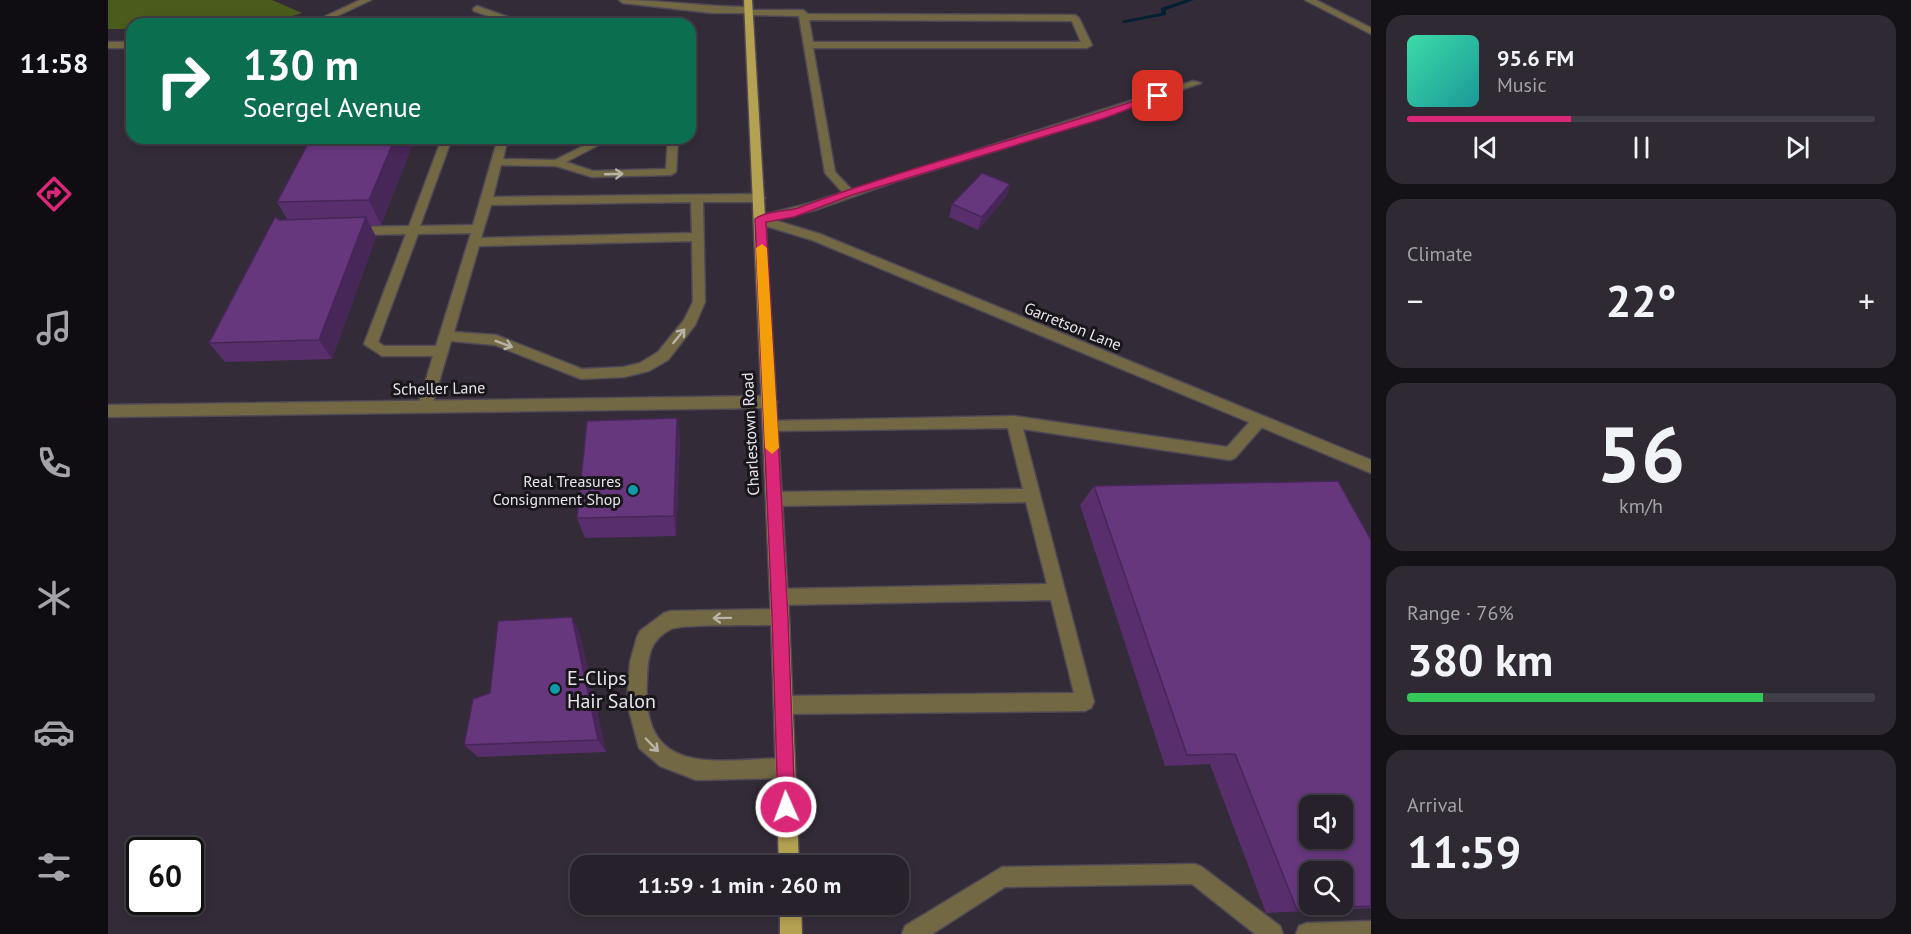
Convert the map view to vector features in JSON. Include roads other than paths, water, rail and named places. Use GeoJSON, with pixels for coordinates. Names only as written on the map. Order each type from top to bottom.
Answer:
{"type":"FeatureCollection","features":[{"type":"Feature","properties":{"kind":"main road","name":"Charlestown Road"},"geometry":{"type":"LineString","coordinates":[[749,8],[775,499],[789,855]]}},
{"type":"Feature","properties":{"kind":"main road"},"geometry":{"type":"LineString","coordinates":[[790,915],[791,934]]}},
{"type":"Feature","properties":{"kind":"street"},"geometry":{"type":"LineString","coordinates":[[326,18],[367,0]]}},
{"type":"Feature","properties":{"kind":"street"},"geometry":{"type":"LineString","coordinates":[[623,0],[712,10],[749,8],[803,13],[830,173],[848,192]]}},
{"type":"Feature","properties":{"kind":"street"},"geometry":{"type":"LineString","coordinates":[[1309,0],[1371,31]]}},
{"type":"Feature","properties":{"kind":"street"},"geometry":{"type":"LineString","coordinates":[[477,9],[502,18]]}},
{"type":"Feature","properties":{"kind":"street"},"geometry":{"type":"LineString","coordinates":[[804,17],[1075,18],[1087,45],[809,45]]}},
{"type":"Feature","properties":{"kind":"street"},"geometry":{"type":"LineString","coordinates":[[108,45],[126,45]]}},
{"type":"Feature","properties":{"kind":"street"},"geometry":{"type":"LineString","coordinates":[[760,219],[790,214],[848,192],[1102,116],[1196,83]]}},
{"type":"Feature","properties":{"kind":"street"},"geometry":{"type":"LineString","coordinates":[[442,351],[382,351],[371,344],[445,144]]}},
{"type":"Feature","properties":{"kind":"street"},"geometry":{"type":"LineString","coordinates":[[425,406],[501,144]]}},
{"type":"Feature","properties":{"kind":"street"},"geometry":{"type":"LineString","coordinates":[[557,163],[595,144]]}},
{"type":"Feature","properties":{"kind":"street"},"geometry":{"type":"LineString","coordinates":[[670,185],[673,144]]}},
{"type":"Feature","properties":{"kind":"street"},"geometry":{"type":"LineString","coordinates":[[496,162],[557,163],[592,174],[670,185],[697,198],[759,198]]}},
{"type":"Feature","properties":{"kind":"street"},"geometry":{"type":"LineString","coordinates":[[486,201],[670,185]]}},
{"type":"Feature","properties":{"kind":"street"},"geometry":{"type":"LineString","coordinates":[[446,336],[496,340],[581,374],[624,372],[644,367],[663,356],[690,322],[699,302],[697,198]]}},
{"type":"Feature","properties":{"kind":"street","name":"Garretson Lane"},"geometry":{"type":"LineString","coordinates":[[760,219],[816,237],[1371,467]]}},
{"type":"Feature","properties":{"kind":"street"},"geometry":{"type":"LineString","coordinates":[[347,232],[413,230],[476,236],[698,237]]}},
{"type":"Feature","properties":{"kind":"street","name":"Scheller Lane"},"geometry":{"type":"LineString","coordinates":[[108,411],[770,402]]}},
{"type":"Feature","properties":{"kind":"street"},"geometry":{"type":"LineString","coordinates":[[771,425],[1014,422],[1230,454],[1259,421]]}},
{"type":"Feature","properties":{"kind":"street"},"geometry":{"type":"LineString","coordinates":[[783,705],[1085,702],[1014,422]]}},
{"type":"Feature","properties":{"kind":"street"},"geometry":{"type":"LineString","coordinates":[[775,499],[1033,495]]}},
{"type":"Feature","properties":{"kind":"street"},"geometry":{"type":"LineString","coordinates":[[779,597],[1057,592]]}},
{"type":"Feature","properties":{"kind":"street"},"geometry":{"type":"LineString","coordinates":[[780,617],[670,619],[646,637],[639,662],[636,703],[646,741],[668,759],[696,770],[785,768]]}},
{"type":"Feature","properties":{"kind":"street"},"geometry":{"type":"LineString","coordinates":[[913,934],[1002,877],[1195,874],[1272,934]]}},
{"type":"Feature","properties":{"kind":"street"},"geometry":{"type":"LineString","coordinates":[[1307,934],[1371,932]]}},
{"type":"Feature","properties":{"kind":"waterway"},"geometry":{"type":"LineString","coordinates":[[1124,21],[1164,14],[1163,9],[1191,0]]}},
{"type":"Feature","properties":{"kind":"place","name":"Real Treasures Consignment Shop"},"geometry":{"type":"Point","coordinates":[633,490]}},
{"type":"Feature","properties":{"kind":"place","name":"E-Clips Hair Salon"},"geometry":{"type":"Point","coordinates":[555,689]}}]}
